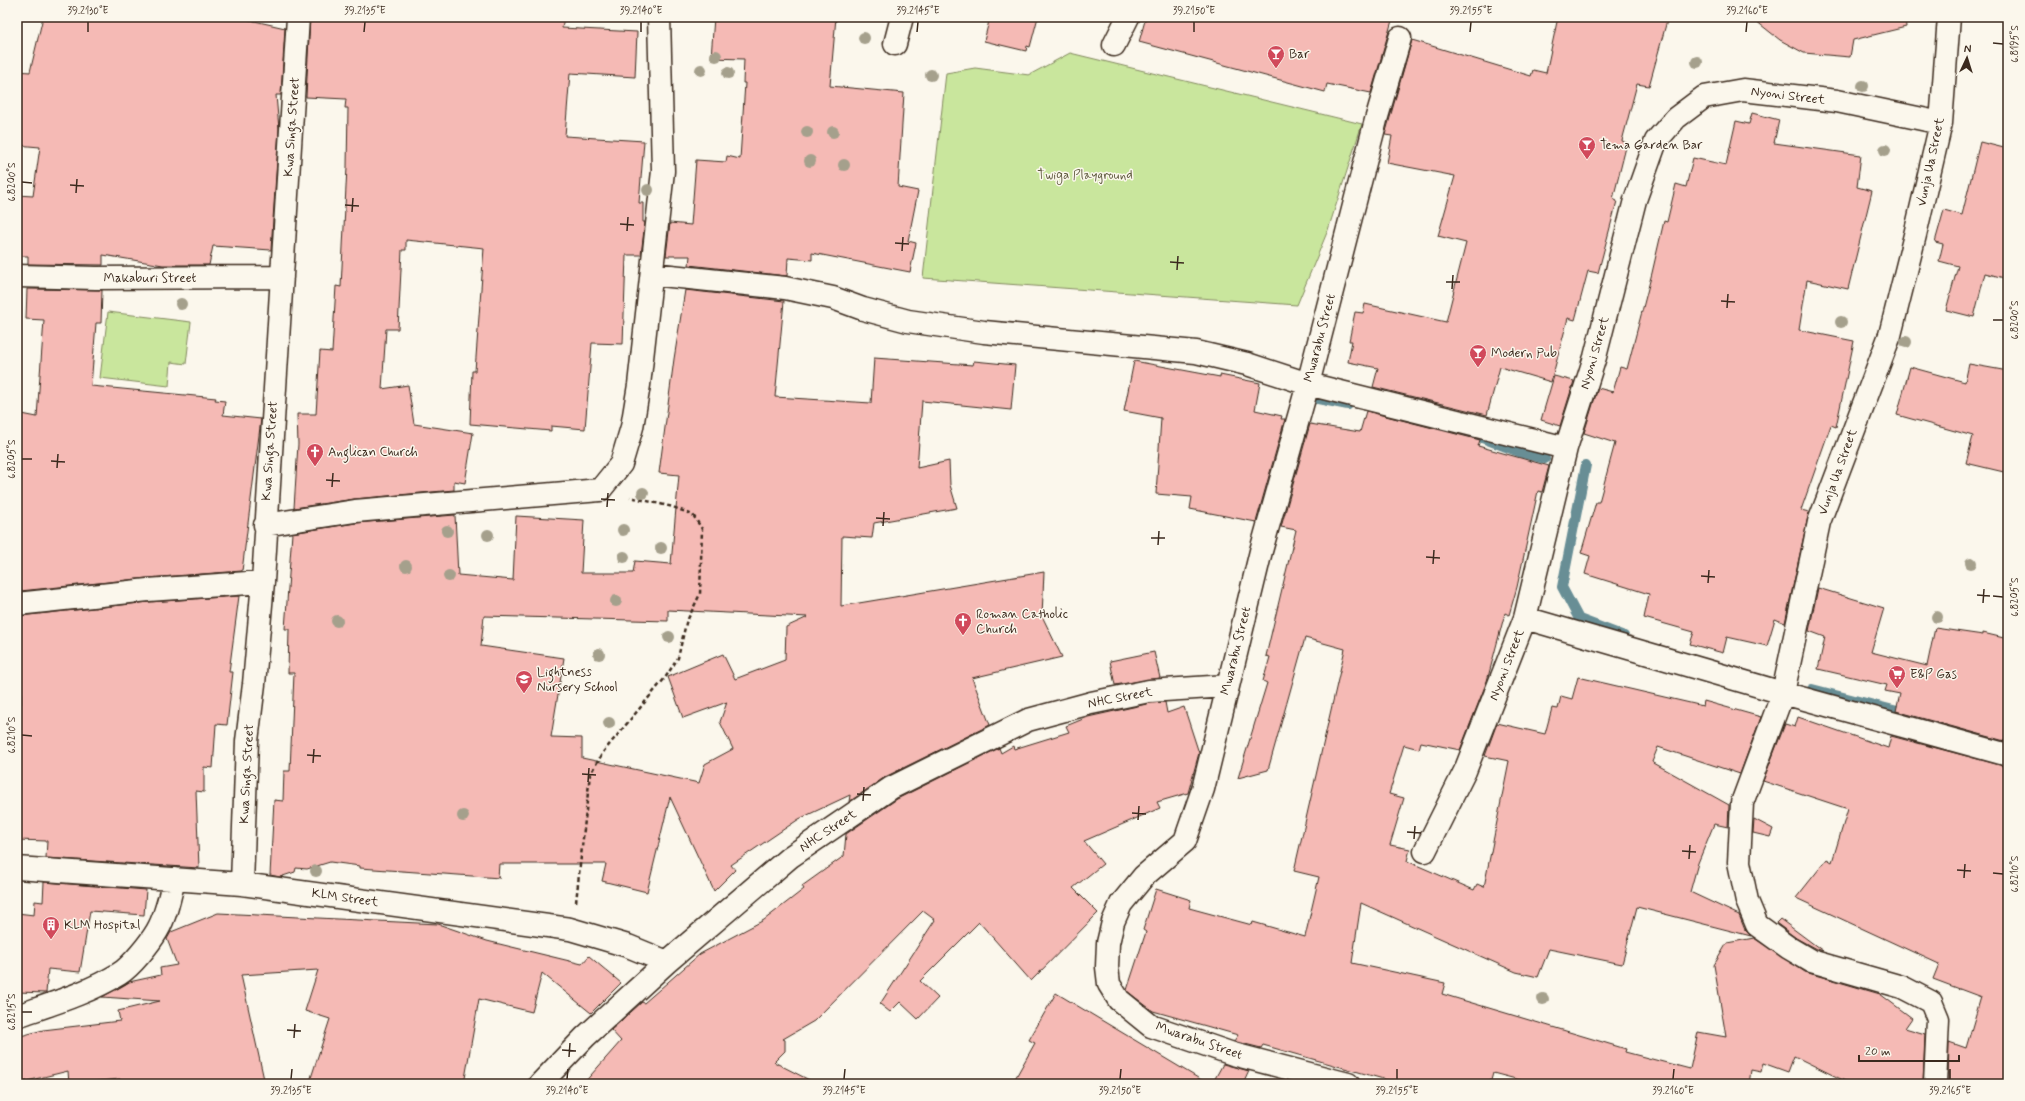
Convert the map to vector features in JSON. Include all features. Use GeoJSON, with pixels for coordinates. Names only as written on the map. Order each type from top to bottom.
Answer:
{"type":"FeatureCollection","features":[{"type":"Feature","properties":{"kind":"street","name":"Kwa Singa Street"},"geometry":{"type":"LineString","coordinates":[[242,884],[247,742],[263,582],[265,525],[282,277],[296,17]]}},
{"type":"Feature","properties":{"kind":"street"},"geometry":{"type":"LineString","coordinates":[[265,525],[355,511],[600,490],[622,464],[632,427],[639,385],[663,172],[659,17]]}},
{"type":"Feature","properties":{"kind":"street"},"geometry":{"type":"LineString","coordinates":[[895,44],[902,17]]}},
{"type":"Feature","properties":{"kind":"street"},"geometry":{"type":"LineString","coordinates":[[1114,45],[1128,17]]}},
{"type":"Feature","properties":{"kind":"street","name":"Vunja Ua Street"},"geometry":{"type":"LineString","coordinates":[[1935,1084],[1938,1018],[1931,1002],[1902,987],[1811,961],[1789,948],[1757,925],[1746,900],[1739,862],[1742,803],[1783,694],[1819,522],[1890,335],[1941,123],[1949,17]]}},
{"type":"Feature","properties":{"kind":"street","name":"Mwarabu Street"},"geometry":{"type":"LineString","coordinates":[[1348,1084],[1233,1054],[1151,1026],[1119,1000],[1109,984],[1107,967],[1108,943],[1113,922],[1121,904],[1144,876],[1184,841],[1202,790],[1261,551],[1308,384],[1376,120],[1400,38]]}},
{"type":"Feature","properties":{"kind":"street","name":"Nyoni Street"},"geometry":{"type":"LineString","coordinates":[[1426,851],[1465,771],[1525,618],[1566,448],[1595,357],[1635,200],[1656,141],[1676,118],[1704,97],[1743,90],[1837,101],[1941,123]]}},
{"type":"Feature","properties":{"kind":"street"},"geometry":{"type":"LineString","coordinates":[[652,274],[785,288],[833,298],[863,309],[908,321],[984,332],[1196,352],[1247,364],[1308,384],[1566,448]]}},
{"type":"Feature","properties":{"kind":"street","name":"Makaburi Street"},"geometry":{"type":"LineString","coordinates":[[17,276],[96,278],[282,277]]}},
{"type":"Feature","properties":{"kind":"street"},"geometry":{"type":"LineString","coordinates":[[17,604],[148,590],[263,582]]}},
{"type":"Feature","properties":{"kind":"street"},"geometry":{"type":"LineString","coordinates":[[1525,618],[1783,694],[2008,755]]}},
{"type":"Feature","properties":{"kind":"street","name":"NHC Street"},"geometry":{"type":"LineString","coordinates":[[540,1084],[585,1037],[667,962],[790,858],[891,788],[1028,720],[1091,703],[1149,691],[1227,686]]}},
{"type":"Feature","properties":{"kind":"street","name":"KLM Street"},"geometry":{"type":"LineString","coordinates":[[17,868],[242,884],[570,929],[628,946],[667,962]]}},
{"type":"Feature","properties":{"kind":"street"},"geometry":{"type":"LineString","coordinates":[[17,1016],[88,990],[120,974],[141,952],[158,930],[167,906],[174,878]]}},
{"type":"Feature","properties":{"kind":"path"},"geometry":{"type":"LineString","coordinates":[[570,929],[580,875],[581,841],[590,774],[604,751],[665,678],[678,658],[686,623],[700,594],[702,529],[693,515],[673,507],[600,490]]}},
{"type":"Feature","properties":{"kind":"green space","name":"Twiga Playground"},"geometry":{"type":"Polygon","coordinates":[[[1070,53],[1362,124],[1328,230],[1297,305],[923,278],[946,73],[975,68],[1029,75],[1070,53]]]}},
{"type":"Feature","properties":{"kind":"green space"},"geometry":{"type":"Polygon","coordinates":[[[108,312],[191,322],[186,364],[171,362],[169,386],[100,378],[108,312]]]}},
{"type":"Feature","properties":{"kind":"building"},"geometry":{"type":"Polygon","coordinates":[[[43,17],[237,17],[285,28],[281,95],[276,95],[279,129],[271,250],[213,246],[209,265],[163,265],[103,255],[103,265],[28,264],[28,256],[17,256],[17,195],[33,196],[40,147],[17,145],[17,71],[30,72],[43,17]]]}},
{"type":"Feature","properties":{"kind":"building"},"geometry":{"type":"Polygon","coordinates":[[[310,17],[564,17],[562,28],[637,32],[635,77],[570,73],[565,136],[644,141],[639,203],[643,203],[643,222],[645,222],[641,255],[626,255],[623,344],[592,343],[585,429],[551,426],[551,431],[470,424],[472,371],[475,371],[484,248],[406,240],[406,250],[402,250],[398,329],[386,329],[382,389],[408,385],[414,424],[473,433],[465,483],[454,481],[454,490],[354,499],[294,508],[298,444],[297,414],[316,414],[320,351],[332,352],[336,286],[341,287],[347,167],[348,108],[345,108],[346,99],[306,97],[310,17]]]}},
{"type":"Feature","properties":{"kind":"building"},"geometry":{"type":"Polygon","coordinates":[[[714,17],[836,17],[830,86],[904,93],[898,187],[918,191],[908,241],[916,243],[910,272],[812,253],[812,260],[788,258],[787,276],[689,265],[690,256],[666,256],[670,223],[691,225],[696,160],[726,162],[727,156],[740,159],[745,83],[743,83],[744,59],[711,58],[714,17]]]}},
{"type":"Feature","properties":{"kind":"building"},"geometry":{"type":"Polygon","coordinates":[[[990,17],[1038,17],[1030,47],[1027,46],[1026,51],[984,41],[990,17]]]}},
{"type":"Feature","properties":{"kind":"building"},"geometry":{"type":"Polygon","coordinates":[[[1146,17],[1393,17],[1371,93],[1327,84],[1325,92],[1139,42],[1146,17]]]}},
{"type":"Feature","properties":{"kind":"building"},"geometry":{"type":"Polygon","coordinates":[[[1558,17],[1668,17],[1649,86],[1637,84],[1622,141],[1627,143],[1613,199],[1617,201],[1598,273],[1588,271],[1575,320],[1568,318],[1551,382],[1500,367],[1487,415],[1373,387],[1378,368],[1348,362],[1352,341],[1349,341],[1355,312],[1363,313],[1365,304],[1446,322],[1466,243],[1438,236],[1455,176],[1387,163],[1392,136],[1385,135],[1412,40],[1531,76],[1533,70],[1546,73],[1558,17]]]}},
{"type":"Feature","properties":{"kind":"building"},"geometry":{"type":"Polygon","coordinates":[[[1751,17],[1905,17],[1906,27],[1853,40],[1850,57],[1804,53],[1780,40],[1751,17]]]}},
{"type":"Feature","properties":{"kind":"building"},"geometry":{"type":"Polygon","coordinates":[[[1752,113],[1779,120],[1774,143],[1861,155],[1857,187],[1872,191],[1848,289],[1807,280],[1799,330],[1854,341],[1836,427],[1831,425],[1801,510],[1809,512],[1785,623],[1775,619],[1767,646],[1727,637],[1723,653],[1690,644],[1694,632],[1644,618],[1649,594],[1585,574],[1590,556],[1581,553],[1596,502],[1599,502],[1615,443],[1584,433],[1598,388],[1613,392],[1620,367],[1627,369],[1664,221],[1667,222],[1676,184],[1686,187],[1693,158],[1726,165],[1736,121],[1749,124],[1752,113]]]}},
{"type":"Feature","properties":{"kind":"building"},"geometry":{"type":"Polygon","coordinates":[[[1980,142],[2008,149],[2008,279],[1985,273],[1974,317],[1946,310],[1958,266],[1939,261],[1943,244],[1935,242],[1944,210],[1962,215],[1980,142]]]}},
{"type":"Feature","properties":{"kind":"building"},"geometry":{"type":"Polygon","coordinates":[[[27,289],[102,290],[101,323],[96,323],[91,386],[216,398],[215,400],[225,401],[223,415],[261,419],[242,571],[147,578],[20,591],[20,588],[17,588],[17,413],[37,417],[44,320],[26,319],[27,289]]]}},
{"type":"Feature","properties":{"kind":"building"},"geometry":{"type":"Polygon","coordinates":[[[685,290],[784,301],[775,397],[871,403],[874,358],[973,365],[974,361],[1015,365],[1011,410],[922,401],[917,468],[949,461],[950,485],[957,508],[874,523],[872,538],[842,536],[841,606],[1044,572],[1042,616],[1062,657],[972,678],[990,725],[885,777],[849,802],[850,795],[799,819],[731,865],[735,870],[714,891],[670,797],[647,892],[602,881],[606,864],[499,864],[498,877],[500,878],[360,868],[360,866],[330,862],[307,869],[296,868],[295,872],[280,877],[270,875],[274,800],[283,801],[284,771],[290,771],[294,673],[288,673],[289,629],[285,629],[292,533],[356,523],[455,515],[458,575],[513,580],[516,516],[584,520],[581,573],[633,573],[635,561],[671,564],[679,475],[659,473],[685,290]],[[668,610],[668,621],[484,616],[481,646],[564,658],[551,737],[582,738],[582,758],[699,783],[705,764],[733,749],[720,722],[727,702],[683,718],[668,677],[723,654],[735,679],[785,660],[786,627],[808,617],[668,610]]]}},
{"type":"Feature","properties":{"kind":"building"},"geometry":{"type":"Polygon","coordinates":[[[1134,361],[1260,383],[1255,410],[1282,416],[1281,419],[1285,419],[1256,522],[1190,509],[1192,497],[1156,494],[1161,418],[1124,411],[1134,361]]]}},
{"type":"Feature","properties":{"kind":"building"},"geometry":{"type":"Polygon","coordinates":[[[1969,364],[2008,371],[2008,473],[1966,463],[1973,436],[1897,415],[1910,367],[1965,382],[1969,364]]]}},
{"type":"Feature","properties":{"kind":"building"},"geometry":{"type":"Polygon","coordinates":[[[1554,376],[1574,381],[1560,426],[1541,420],[1554,376]]]}},
{"type":"Feature","properties":{"kind":"building"},"geometry":{"type":"Polygon","coordinates":[[[1366,411],[1480,440],[1478,446],[1549,466],[1542,492],[1538,491],[1517,587],[1509,615],[1505,613],[1487,681],[1460,750],[1421,742],[1419,749],[1404,745],[1389,794],[1404,798],[1390,845],[1410,849],[1407,861],[1474,890],[1477,884],[1484,887],[1509,761],[1485,756],[1497,723],[1545,734],[1552,708],[1558,709],[1561,696],[1572,699],[1578,677],[1703,706],[1704,701],[1761,717],[1740,774],[1658,747],[1652,762],[1729,805],[1728,827],[1714,824],[1698,863],[1690,892],[1739,915],[1745,930],[1751,936],[1637,907],[1622,964],[1549,949],[1538,977],[1516,972],[1361,903],[1352,963],[1445,983],[1442,994],[1626,1049],[1625,1052],[1690,1069],[1698,1032],[1726,1037],[1714,965],[1727,943],[1754,938],[1805,972],[1880,994],[1912,1018],[1905,1028],[1925,1034],[1923,1084],[1851,1084],[1794,1056],[1788,1072],[1763,1063],[1761,1072],[1751,1070],[1749,1084],[1535,1084],[1493,1073],[1490,1084],[1401,1084],[1263,1045],[1261,1048],[1234,1041],[1238,1035],[1153,1011],[1128,992],[1127,990],[1146,932],[1143,930],[1156,889],[1191,900],[1189,908],[1252,925],[1253,922],[1305,937],[1319,877],[1294,871],[1345,649],[1305,638],[1268,770],[1238,778],[1267,683],[1263,681],[1270,657],[1266,656],[1296,530],[1281,527],[1310,424],[1360,432],[1366,411]]]}},
{"type":"Feature","properties":{"kind":"building"},"geometry":{"type":"Polygon","coordinates":[[[1818,588],[1884,608],[1871,652],[1927,666],[1935,628],[1983,635],[1983,633],[2008,639],[2008,742],[1896,711],[1900,694],[1885,691],[1887,685],[1818,669],[1825,637],[1809,631],[1818,588]]]}},
{"type":"Feature","properties":{"kind":"building"},"geometry":{"type":"Polygon","coordinates":[[[239,596],[229,672],[233,672],[227,725],[216,724],[213,768],[204,767],[204,792],[196,791],[199,868],[46,858],[47,841],[17,840],[17,704],[21,704],[20,616],[149,602],[239,596]]]}},
{"type":"Feature","properties":{"kind":"building"},"geometry":{"type":"Polygon","coordinates":[[[1154,652],[1160,678],[1115,685],[1110,661],[1154,652]]]}},
{"type":"Feature","properties":{"kind":"building"},"geometry":{"type":"Polygon","coordinates":[[[1165,702],[1167,713],[1184,707],[1199,753],[1188,793],[1157,802],[1160,808],[1084,841],[1103,864],[1073,888],[1098,913],[1031,981],[979,922],[920,981],[938,998],[918,1019],[900,1002],[890,1012],[880,1004],[935,920],[923,911],[814,1021],[783,1039],[785,1040],[785,1051],[774,1062],[817,1084],[583,1084],[621,1041],[611,1030],[700,954],[764,920],[804,889],[802,886],[844,856],[846,834],[897,799],[999,748],[1001,753],[1013,746],[1014,749],[1069,732],[1066,726],[1088,717],[1151,703],[1165,702]]]}},
{"type":"Feature","properties":{"kind":"building"},"geometry":{"type":"Polygon","coordinates":[[[1798,717],[1888,748],[1891,736],[2008,767],[2008,1067],[2003,1084],[1948,1084],[1949,1042],[1966,1048],[1981,997],[1933,979],[1939,964],[1796,898],[1827,859],[1832,862],[1848,809],[1763,781],[1785,724],[1795,727],[1798,717]]]}},
{"type":"Feature","properties":{"kind":"building"},"geometry":{"type":"Polygon","coordinates":[[[1754,819],[1773,829],[1770,837],[1753,833],[1754,819]]]}},
{"type":"Feature","properties":{"kind":"building"},"geometry":{"type":"Polygon","coordinates":[[[44,882],[146,890],[144,915],[90,911],[80,972],[48,969],[46,993],[17,992],[17,913],[34,915],[35,901],[43,902],[44,882]]]}},
{"type":"Feature","properties":{"kind":"building"},"geometry":{"type":"Polygon","coordinates":[[[218,913],[438,924],[487,941],[582,964],[589,956],[621,983],[591,1013],[542,973],[532,1012],[479,999],[464,1084],[309,1084],[330,1019],[305,1011],[318,970],[241,975],[265,1084],[121,1084],[120,1079],[69,1084],[68,1071],[23,1082],[17,1059],[17,1037],[43,1030],[120,1021],[118,1011],[160,1001],[102,997],[129,982],[161,975],[160,968],[177,965],[167,939],[171,932],[218,913]]]}},
{"type":"Feature","properties":{"kind":"building"},"geometry":{"type":"Polygon","coordinates":[[[1780,919],[1823,951],[1816,949],[1796,938],[1776,923],[1780,919]]]}},
{"type":"Feature","properties":{"kind":"building"},"geometry":{"type":"Polygon","coordinates":[[[1056,993],[1208,1084],[1012,1084],[1035,1043],[1029,1040],[1056,993]]]}},
{"type":"Feature","properties":{"kind":"building"},"geometry":{"type":"Polygon","coordinates":[[[1223,1064],[1249,1071],[1243,1084],[1212,1084],[1223,1064]]]}},
{"type":"Feature","properties":{"kind":"waterway"},"geometry":{"type":"LineString","coordinates":[[1311,402],[1313,398],[1348,405]]}},
{"type":"Feature","properties":{"kind":"waterway"},"geometry":{"type":"LineString","coordinates":[[1379,412],[1433,429],[1477,436],[1522,453],[1545,459]]}},
{"type":"Feature","properties":{"kind":"waterway"},"geometry":{"type":"LineString","coordinates":[[1586,465],[1562,587],[1579,619],[1624,636]]}},
{"type":"Feature","properties":{"kind":"waterway"},"geometry":{"type":"LineString","coordinates":[[1812,689],[1909,714]]}},
{"type":"Feature","properties":{"kind":"waterway"},"geometry":{"type":"LineString","coordinates":[[1957,728],[2008,743]]}},
{"type":"Feature","properties":{"kind":"place","name":"Bar"},"geometry":{"type":"Point","coordinates":[1276,69]}},
{"type":"Feature","properties":{"kind":"place","name":"Tema Garden Bar"},"geometry":{"type":"Point","coordinates":[1587,160]}},
{"type":"Feature","properties":{"kind":"place","name":"Modern Pub"},"geometry":{"type":"Point","coordinates":[1478,368]}},
{"type":"Feature","properties":{"kind":"place","name":"Anglican Church"},"geometry":{"type":"Point","coordinates":[315,467]}},
{"type":"Feature","properties":{"kind":"place","name":"Roman Catholic Church"},"geometry":{"type":"Point","coordinates":[963,636]}},
{"type":"Feature","properties":{"kind":"place","name":"E&P Gas"},"geometry":{"type":"Point","coordinates":[1897,689]}},
{"type":"Feature","properties":{"kind":"place","name":"Lightness Nursery School"},"geometry":{"type":"Point","coordinates":[524,694]}},
{"type":"Feature","properties":{"kind":"place","name":"KLM Hospital"},"geometry":{"type":"Point","coordinates":[51,940]}}]}
